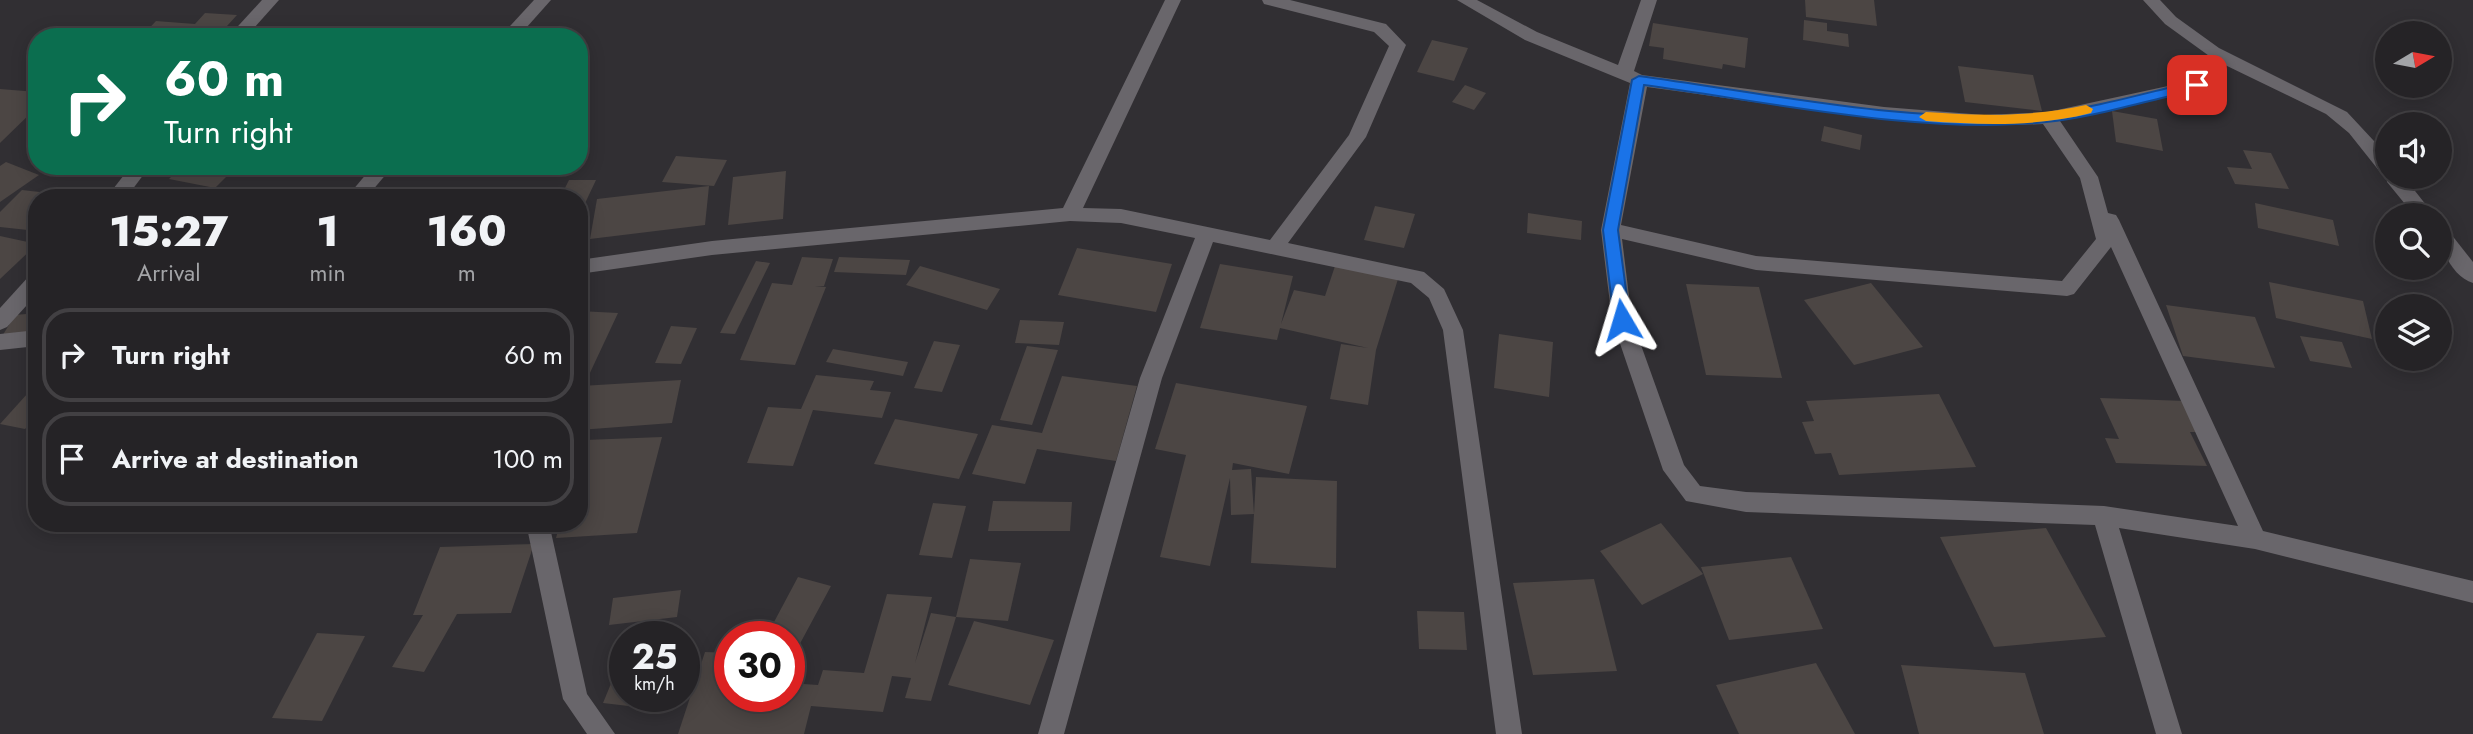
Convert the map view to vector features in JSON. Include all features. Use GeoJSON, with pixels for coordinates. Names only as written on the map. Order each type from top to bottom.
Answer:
{"type":"FeatureCollection","features":[{"type":"Feature","properties":{"kind":"street"},"geometry":{"type":"LineString","coordinates":[[245,28],[271,0]]}},
{"type":"Feature","properties":{"kind":"street"},"geometry":{"type":"LineString","coordinates":[[517,28],[543,0]]}},
{"type":"Feature","properties":{"kind":"street"},"geometry":{"type":"LineString","coordinates":[[1070,214],[1173,0]]}},
{"type":"Feature","properties":{"kind":"street"},"geometry":{"type":"LineString","coordinates":[[1270,0],[1380,28],[1398,45],[1357,137],[1275,247]]}},
{"type":"Feature","properties":{"kind":"street"},"geometry":{"type":"LineString","coordinates":[[1465,0],[1531,36],[1631,77],[1884,113],[1984,121],[2048,118],[2197,85],[2221,58]]}},
{"type":"Feature","properties":{"kind":"street"},"geometry":{"type":"LineString","coordinates":[[1649,0],[1631,77],[1611,230],[1622,320],[1674,470],[1694,494],[1746,502],[2104,516],[2255,539],[2473,592]]}},
{"type":"Feature","properties":{"kind":"street"},"geometry":{"type":"LineString","coordinates":[[2151,0],[2170,23],[2221,58],[2334,111],[2359,133],[2375,154]]}},
{"type":"Feature","properties":{"kind":"street"},"geometry":{"type":"LineString","coordinates":[[2048,118],[2089,177],[2255,539]]}},
{"type":"Feature","properties":{"kind":"street"},"geometry":{"type":"LineString","coordinates":[[122,189],[134,175]]}},
{"type":"Feature","properties":{"kind":"street"},"geometry":{"type":"LineString","coordinates":[[363,189],[376,175]]}},
{"type":"Feature","properties":{"kind":"street"},"geometry":{"type":"LineString","coordinates":[[1611,230],[1756,263],[2067,289],[2106,240],[2089,177]]}},
{"type":"Feature","properties":{"kind":"street"},"geometry":{"type":"LineString","coordinates":[[2403,189],[2415,203]]}},
{"type":"Feature","properties":{"kind":"street"},"geometry":{"type":"LineString","coordinates":[[588,266],[712,248],[1070,214],[1121,216],[1417,277],[1437,294],[1453,330],[1509,734]]}},
{"type":"Feature","properties":{"kind":"street"},"geometry":{"type":"LineString","coordinates":[[1051,734],[1151,378],[1207,233]]}},
{"type":"Feature","properties":{"kind":"street"},"geometry":{"type":"LineString","coordinates":[[2452,249],[2473,276]]}},
{"type":"Feature","properties":{"kind":"street"},"geometry":{"type":"LineString","coordinates":[[0,322],[28,289]]}},
{"type":"Feature","properties":{"kind":"street"},"geometry":{"type":"LineString","coordinates":[[0,342],[28,339]]}},
{"type":"Feature","properties":{"kind":"street"},"geometry":{"type":"LineString","coordinates":[[2104,516],[2169,734]]}},
{"type":"Feature","properties":{"kind":"street"},"geometry":{"type":"LineString","coordinates":[[539,532],[576,699],[602,734]]}},
{"type":"Feature","properties":{"kind":"building"},"geometry":{"type":"Polygon","coordinates":[[[1805,0],[1874,0],[1877,26],[1806,17],[1805,0]]]}},
{"type":"Feature","properties":{"kind":"building"},"geometry":{"type":"Polygon","coordinates":[[[205,13],[237,15],[225,28],[149,28],[156,21],[195,24],[205,13]]]}},
{"type":"Feature","properties":{"kind":"building"},"geometry":{"type":"Polygon","coordinates":[[[1804,20],[1827,23],[1827,31],[1848,34],[1849,47],[1803,40],[1804,20]]]}},
{"type":"Feature","properties":{"kind":"building"},"geometry":{"type":"Polygon","coordinates":[[[1653,23],[1748,38],[1745,68],[1723,64],[1722,69],[1663,59],[1664,48],[1649,46],[1653,23]]]}},
{"type":"Feature","properties":{"kind":"building"},"geometry":{"type":"Polygon","coordinates":[[[1432,40],[1468,48],[1454,81],[1417,72],[1432,40]]]}},
{"type":"Feature","properties":{"kind":"building"},"geometry":{"type":"Polygon","coordinates":[[[1958,66],[2033,75],[2042,111],[1965,102],[1958,66]]]}},
{"type":"Feature","properties":{"kind":"building"},"geometry":{"type":"Polygon","coordinates":[[[1465,85],[1486,93],[1474,110],[1452,102],[1465,85]]]}},
{"type":"Feature","properties":{"kind":"building"},"geometry":{"type":"Polygon","coordinates":[[[0,89],[28,91],[28,116],[0,143],[0,89]]]}},
{"type":"Feature","properties":{"kind":"building"},"geometry":{"type":"Polygon","coordinates":[[[2112,111],[2157,119],[2163,151],[2116,142],[2112,111]]]}},
{"type":"Feature","properties":{"kind":"building"},"geometry":{"type":"Polygon","coordinates":[[[1824,126],[1862,135],[1860,150],[1821,141],[1824,126]]]}},
{"type":"Feature","properties":{"kind":"building"},"geometry":{"type":"Polygon","coordinates":[[[2243,150],[2271,153],[2289,189],[2235,184],[2227,167],[2252,169],[2243,150]]]}},
{"type":"Feature","properties":{"kind":"building"},"geometry":{"type":"Polygon","coordinates":[[[676,156],[727,160],[714,186],[662,182],[676,156]]]}},
{"type":"Feature","properties":{"kind":"building"},"geometry":{"type":"Polygon","coordinates":[[[6,162],[28,171],[28,175],[39,175],[0,202],[0,166],[6,162]]]}},
{"type":"Feature","properties":{"kind":"building"},"geometry":{"type":"Polygon","coordinates":[[[786,171],[783,219],[728,225],[733,177],[786,171]]]}},
{"type":"Feature","properties":{"kind":"building"},"geometry":{"type":"Polygon","coordinates":[[[173,175],[228,175],[215,188],[169,179],[173,175]]]}},
{"type":"Feature","properties":{"kind":"building"},"geometry":{"type":"Polygon","coordinates":[[[569,180],[596,180],[588,197],[588,189],[564,189],[569,180]]]}},
{"type":"Feature","properties":{"kind":"building"},"geometry":{"type":"Polygon","coordinates":[[[709,186],[705,225],[590,239],[597,199],[709,186]]]}},
{"type":"Feature","properties":{"kind":"building"},"geometry":{"type":"Polygon","coordinates":[[[22,190],[28,191],[28,230],[0,227],[0,212],[22,190]]]}},
{"type":"Feature","properties":{"kind":"building"},"geometry":{"type":"Polygon","coordinates":[[[2255,203],[2333,220],[2339,246],[2258,228],[2255,203]]]}},
{"type":"Feature","properties":{"kind":"building"},"geometry":{"type":"Polygon","coordinates":[[[1375,206],[1415,214],[1404,248],[1364,240],[1375,206]]]}},
{"type":"Feature","properties":{"kind":"building"},"geometry":{"type":"Polygon","coordinates":[[[1528,213],[1582,221],[1581,240],[1527,233],[1528,213]]]}},
{"type":"Feature","properties":{"kind":"building"},"geometry":{"type":"Polygon","coordinates":[[[0,236],[28,242],[28,253],[0,279],[0,236]]]}},
{"type":"Feature","properties":{"kind":"building"},"geometry":{"type":"Polygon","coordinates":[[[1077,248],[1172,264],[1156,312],[1058,295],[1077,248]]]}},
{"type":"Feature","properties":{"kind":"building"},"geometry":{"type":"Polygon","coordinates":[[[802,257],[833,259],[824,286],[815,286],[826,287],[795,365],[740,360],[772,283],[792,285],[802,257]]]}},
{"type":"Feature","properties":{"kind":"building"},"geometry":{"type":"Polygon","coordinates":[[[839,257],[910,260],[906,275],[834,272],[839,257]]]}},
{"type":"Feature","properties":{"kind":"building"},"geometry":{"type":"Polygon","coordinates":[[[756,261],[770,263],[735,334],[720,333],[756,261]]]}},
{"type":"Feature","properties":{"kind":"building"},"geometry":{"type":"Polygon","coordinates":[[[1220,264],[1293,276],[1281,324],[1294,290],[1325,296],[1335,266],[1398,279],[1376,350],[1368,405],[1330,399],[1341,344],[1368,348],[1280,328],[1277,340],[1200,328],[1220,264]]]}},
{"type":"Feature","properties":{"kind":"building"},"geometry":{"type":"Polygon","coordinates":[[[920,266],[1000,289],[987,310],[906,285],[920,266]]]}},
{"type":"Feature","properties":{"kind":"building"},"geometry":{"type":"Polygon","coordinates":[[[2269,282],[2363,301],[2372,339],[2276,318],[2269,282]]]}},
{"type":"Feature","properties":{"kind":"building"},"geometry":{"type":"Polygon","coordinates":[[[1871,283],[1923,347],[1854,365],[1804,300],[1871,283]]]}},
{"type":"Feature","properties":{"kind":"building"},"geometry":{"type":"Polygon","coordinates":[[[1686,284],[1759,287],[1782,378],[1706,375],[1686,284]]]}},
{"type":"Feature","properties":{"kind":"building"},"geometry":{"type":"Polygon","coordinates":[[[2166,305],[2255,317],[2275,368],[2183,356],[2166,305]]]}},
{"type":"Feature","properties":{"kind":"building"},"geometry":{"type":"Polygon","coordinates":[[[588,311],[618,313],[588,377],[588,311]]]}},
{"type":"Feature","properties":{"kind":"building"},"geometry":{"type":"Polygon","coordinates":[[[28,314],[28,336],[1,338],[15,315],[28,314]]]}},
{"type":"Feature","properties":{"kind":"building"},"geometry":{"type":"Polygon","coordinates":[[[1020,320],[1064,322],[1059,345],[1015,343],[1020,320]]]}},
{"type":"Feature","properties":{"kind":"building"},"geometry":{"type":"Polygon","coordinates":[[[671,326],[697,328],[681,364],[655,363],[671,326]]]}},
{"type":"Feature","properties":{"kind":"building"},"geometry":{"type":"Polygon","coordinates":[[[1499,334],[1553,342],[1549,397],[1494,388],[1499,334]]]}},
{"type":"Feature","properties":{"kind":"building"},"geometry":{"type":"Polygon","coordinates":[[[2300,336],[2342,342],[2352,368],[2310,361],[2300,336]]]}},
{"type":"Feature","properties":{"kind":"building"},"geometry":{"type":"Polygon","coordinates":[[[934,341],[960,345],[942,392],[914,388],[934,341]]]}},
{"type":"Feature","properties":{"kind":"building"},"geometry":{"type":"Polygon","coordinates":[[[1027,346],[1058,350],[1032,425],[1000,420],[1027,346]]]}},
{"type":"Feature","properties":{"kind":"building"},"geometry":{"type":"Polygon","coordinates":[[[833,349],[908,362],[903,376],[826,362],[833,349]]]}},
{"type":"Feature","properties":{"kind":"building"},"geometry":{"type":"Polygon","coordinates":[[[816,375],[874,381],[870,390],[891,392],[882,418],[813,410],[793,466],[747,463],[768,407],[801,409],[816,375]]]}},
{"type":"Feature","properties":{"kind":"building"},"geometry":{"type":"Polygon","coordinates":[[[1062,376],[1137,386],[1116,461],[1037,449],[1025,484],[972,474],[992,425],[1042,433],[1062,376]]]}},
{"type":"Feature","properties":{"kind":"building"},"geometry":{"type":"Polygon","coordinates":[[[681,380],[672,423],[588,429],[588,386],[681,380]]]}},
{"type":"Feature","properties":{"kind":"building"},"geometry":{"type":"Polygon","coordinates":[[[1176,383],[1307,406],[1289,474],[1233,463],[1232,470],[1251,469],[1254,514],[1231,515],[1230,478],[1210,566],[1160,557],[1186,455],[1155,449],[1176,383]]]}},
{"type":"Feature","properties":{"kind":"building"},"geometry":{"type":"Polygon","coordinates":[[[28,393],[28,426],[25,429],[0,424],[28,393]]]}},
{"type":"Feature","properties":{"kind":"building"},"geometry":{"type":"Polygon","coordinates":[[[1939,394],[1976,467],[1839,475],[1831,453],[1815,454],[1802,422],[1814,421],[1806,401],[1939,394]]]}},
{"type":"Feature","properties":{"kind":"building"},"geometry":{"type":"Polygon","coordinates":[[[2100,398],[2186,401],[2202,432],[2190,432],[2207,466],[2116,463],[2105,438],[2119,439],[2100,398]]]}},
{"type":"Feature","properties":{"kind":"building"},"geometry":{"type":"Polygon","coordinates":[[[895,419],[978,434],[959,479],[874,464],[895,419]]]}},
{"type":"Feature","properties":{"kind":"building"},"geometry":{"type":"Polygon","coordinates":[[[662,437],[637,533],[556,538],[558,532],[588,532],[588,440],[662,437]]]}},
{"type":"Feature","properties":{"kind":"building"},"geometry":{"type":"Polygon","coordinates":[[[1256,477],[1337,481],[1336,568],[1251,563],[1256,477]]]}},
{"type":"Feature","properties":{"kind":"building"},"geometry":{"type":"Polygon","coordinates":[[[993,501],[1072,502],[1070,531],[988,531],[993,501]]]}},
{"type":"Feature","properties":{"kind":"building"},"geometry":{"type":"Polygon","coordinates":[[[933,503],[966,506],[952,558],[919,555],[933,503]]]}},
{"type":"Feature","properties":{"kind":"building"},"geometry":{"type":"Polygon","coordinates":[[[1661,523],[1703,574],[1642,605],[1600,551],[1661,523]]]}},
{"type":"Feature","properties":{"kind":"building"},"geometry":{"type":"Polygon","coordinates":[[[2046,528],[2106,637],[1994,647],[1940,537],[2046,528]]]}},
{"type":"Feature","properties":{"kind":"building"},"geometry":{"type":"Polygon","coordinates":[[[534,544],[511,613],[457,614],[424,672],[392,667],[423,615],[413,615],[440,547],[534,544]]]}},
{"type":"Feature","properties":{"kind":"building"},"geometry":{"type":"Polygon","coordinates":[[[1791,557],[1823,629],[1729,640],[1701,567],[1791,557]]]}},
{"type":"Feature","properties":{"kind":"building"},"geometry":{"type":"Polygon","coordinates":[[[970,559],[1021,563],[1008,621],[956,617],[970,559]]]}},
{"type":"Feature","properties":{"kind":"building"},"geometry":{"type":"Polygon","coordinates":[[[798,577],[831,586],[805,634],[805,621],[775,621],[798,577]]]}},
{"type":"Feature","properties":{"kind":"building"},"geometry":{"type":"Polygon","coordinates":[[[1594,579],[1617,671],[1533,675],[1513,583],[1594,579]]]}},
{"type":"Feature","properties":{"kind":"building"},"geometry":{"type":"Polygon","coordinates":[[[681,590],[677,617],[643,621],[610,621],[613,598],[681,590]]]}},
{"type":"Feature","properties":{"kind":"building"},"geometry":{"type":"Polygon","coordinates":[[[887,594],[932,597],[915,663],[931,613],[956,617],[931,701],[905,698],[911,678],[892,676],[883,712],[811,706],[804,734],[678,734],[685,712],[700,712],[700,667],[705,652],[714,652],[714,712],[805,712],[805,684],[818,685],[823,670],[864,673],[887,594]]]}},
{"type":"Feature","properties":{"kind":"building"},"geometry":{"type":"Polygon","coordinates":[[[1417,611],[1464,612],[1467,650],[1419,649],[1417,611]]]}},
{"type":"Feature","properties":{"kind":"building"},"geometry":{"type":"Polygon","coordinates":[[[974,621],[1054,640],[1030,705],[948,685],[974,621]]]}},
{"type":"Feature","properties":{"kind":"building"},"geometry":{"type":"Polygon","coordinates":[[[317,633],[365,636],[322,721],[272,718],[317,633]]]}},
{"type":"Feature","properties":{"kind":"building"},"geometry":{"type":"Polygon","coordinates":[[[1816,663],[1855,734],[1739,734],[1716,685],[1816,663]]]}},
{"type":"Feature","properties":{"kind":"building"},"geometry":{"type":"Polygon","coordinates":[[[1901,665],[2025,673],[2044,734],[1919,734],[1901,665]]]}},
{"type":"Feature","properties":{"kind":"building"},"geometry":{"type":"Polygon","coordinates":[[[609,688],[609,704],[603,703],[609,688]]]}},
{"type":"Feature","properties":{"kind":"slow traffic"},"geometry":{"type":"LineString","coordinates":[[1926,117],[1984,121],[2048,118],[2086,109]]}},
{"type":"Feature","properties":{"kind":"route"},"geometry":{"type":"LineString","coordinates":[[1622,320],[1611,230],[1639,80],[1884,113],[1984,121],[2048,118],[2197,85]]}}]}
